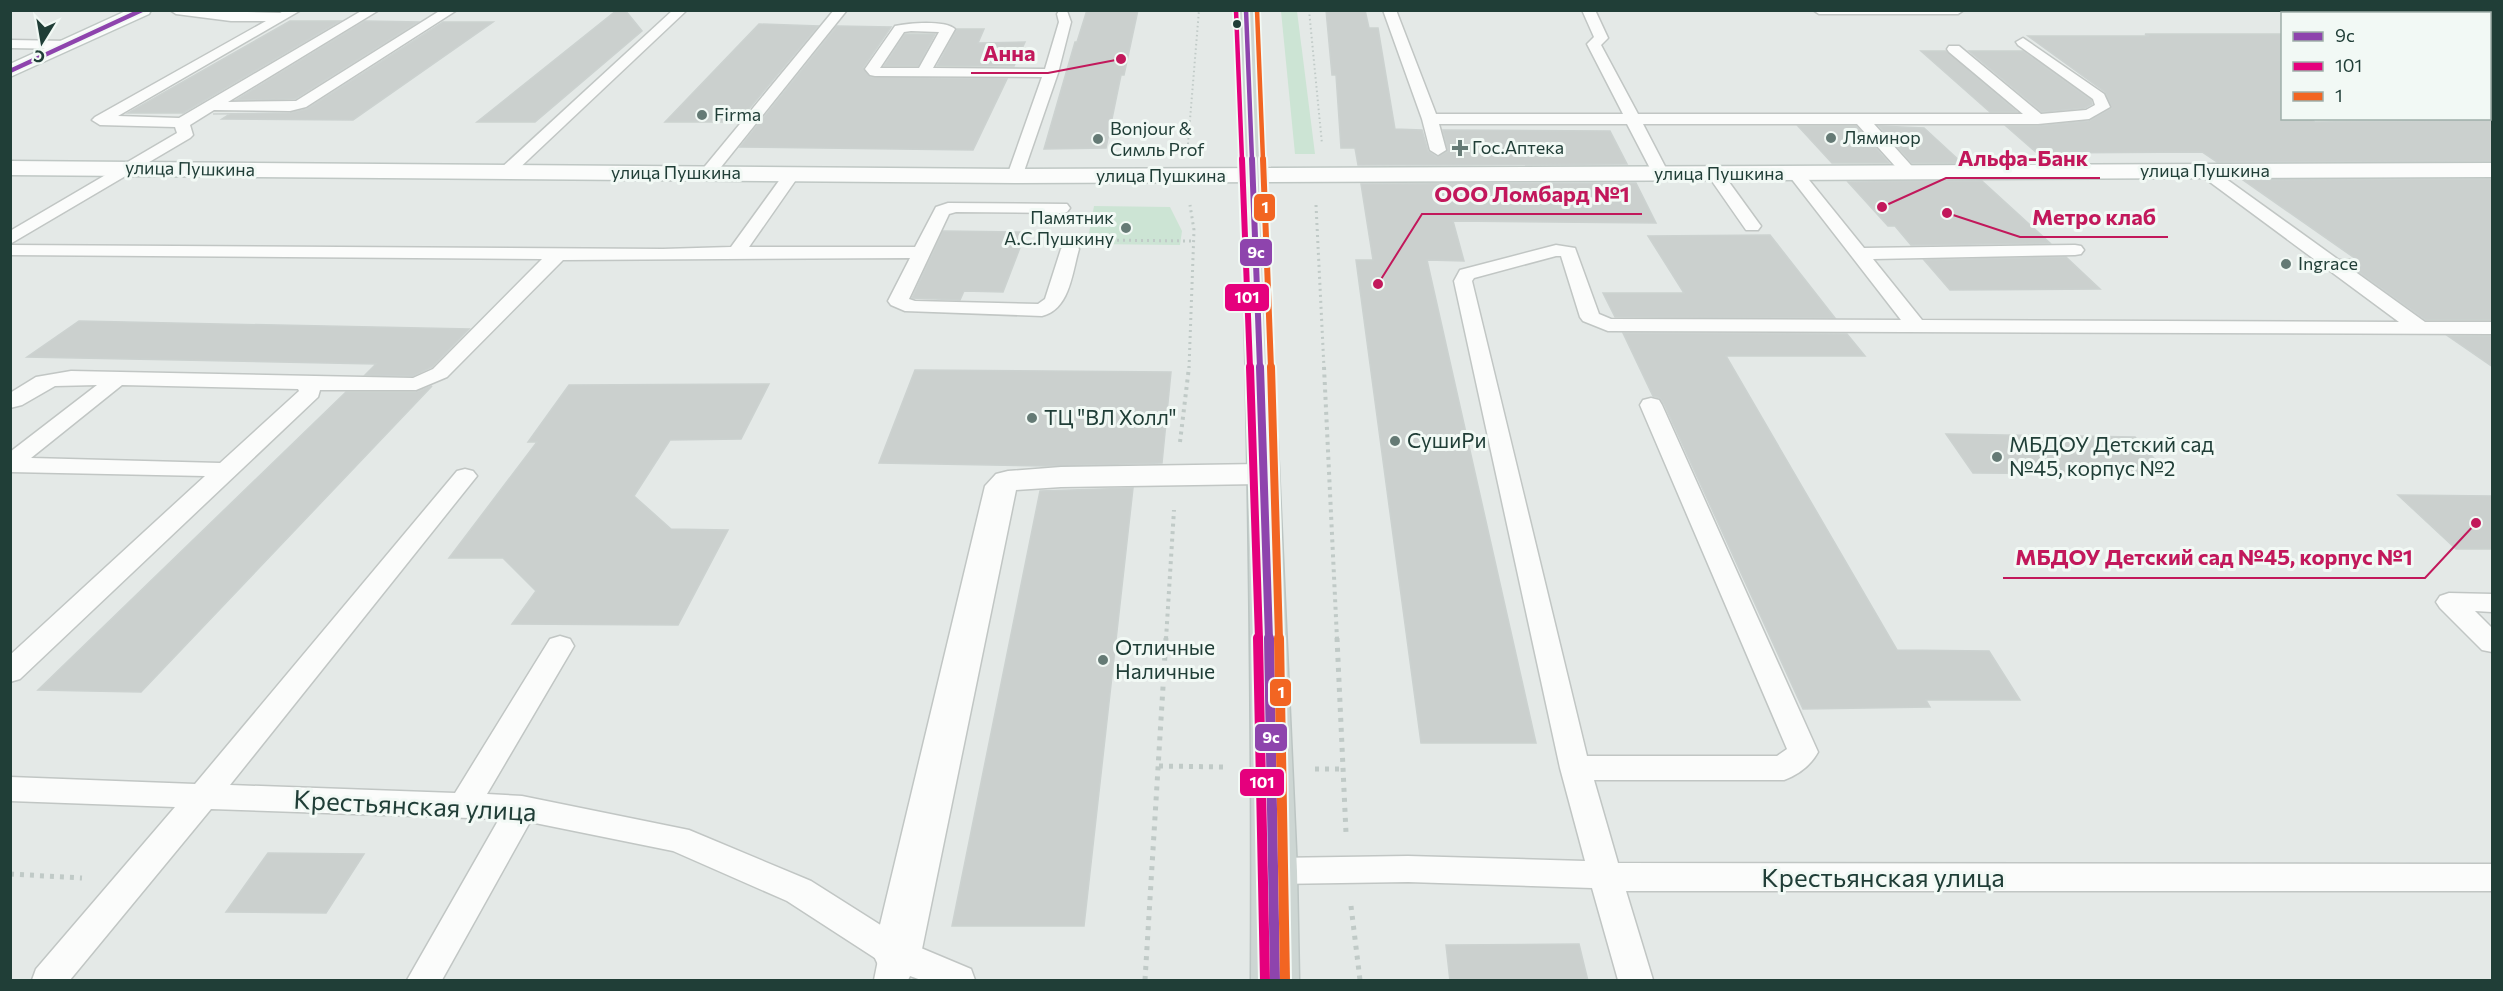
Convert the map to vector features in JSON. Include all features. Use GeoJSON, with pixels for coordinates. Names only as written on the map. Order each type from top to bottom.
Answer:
{"type":"FeatureCollection","features":[{"type":"Feature","properties":{"kind":"main road"},"geometry":{"type":"LineString","coordinates":[[10,71],[143,10]]}},
{"type":"Feature","properties":{"kind":"main road"},"geometry":{"type":"LineString","coordinates":[[1246,10],[1274,871],[1275,981]]}},
{"type":"Feature","properties":{"kind":"main road","name":"улица Пушкина"},"geometry":{"type":"LineString","coordinates":[[10,168],[1015,176],[2493,170]]}},
{"type":"Feature","properties":{"kind":"main road"},"geometry":{"type":"LineString","coordinates":[[894,967],[1001,486],[1008,481],[1061,477],[1261,474]]}},
{"type":"Feature","properties":{"kind":"lane"},"geometry":{"type":"LineString","coordinates":[[176,10],[231,17],[289,14]]}},
{"type":"Feature","properties":{"kind":"lane"},"geometry":{"type":"LineString","coordinates":[[289,14],[100,120],[182,123],[372,10]]}},
{"type":"Feature","properties":{"kind":"lane"},"geometry":{"type":"LineString","coordinates":[[212,106],[301,104],[451,10]]}},
{"type":"Feature","properties":{"kind":"lane"},"geometry":{"type":"LineString","coordinates":[[506,172],[681,10]]}},
{"type":"Feature","properties":{"kind":"lane"},"geometry":{"type":"LineString","coordinates":[[707,174],[841,10]]}},
{"type":"Feature","properties":{"kind":"lane"},"geometry":{"type":"LineString","coordinates":[[1389,10],[1430,119],[1437,150]]}},
{"type":"Feature","properties":{"kind":"lane"},"geometry":{"type":"LineString","coordinates":[[1588,10],[1601,38],[1594,44],[1661,174]]}},
{"type":"Feature","properties":{"kind":"lane"},"geometry":{"type":"LineString","coordinates":[[1819,10],[1958,10]]}},
{"type":"Feature","properties":{"kind":"lane"},"geometry":{"type":"LineString","coordinates":[[1015,176],[1051,73],[1065,22],[1063,14]]}},
{"type":"Feature","properties":{"kind":"lane"},"geometry":{"type":"LineString","coordinates":[[924,72],[948,29],[911,27],[900,29],[872,69],[875,72],[1051,73]]}},
{"type":"Feature","properties":{"kind":"lane"},"geometry":{"type":"LineString","coordinates":[[1430,119],[2038,119],[2089,114],[2103,107],[2099,97],[2023,42]]}},
{"type":"Feature","properties":{"kind":"lane"},"geometry":{"type":"LineString","coordinates":[[10,44],[69,45]]}},
{"type":"Feature","properties":{"kind":"lane"},"geometry":{"type":"LineString","coordinates":[[1954,49],[2038,119]]}},
{"type":"Feature","properties":{"kind":"lane"},"geometry":{"type":"LineString","coordinates":[[1860,119],[1910,173]]}},
{"type":"Feature","properties":{"kind":"lane"},"geometry":{"type":"LineString","coordinates":[[10,239],[185,135],[182,123]]}},
{"type":"Feature","properties":{"kind":"lane"},"geometry":{"type":"LineString","coordinates":[[2205,171],[2421,328]]}},
{"type":"Feature","properties":{"kind":"lane"},"geometry":{"type":"LineString","coordinates":[[1795,173],[1916,326]]}},
{"type":"Feature","properties":{"kind":"lane"},"geometry":{"type":"LineString","coordinates":[[736,252],[792,174]]}},
{"type":"Feature","properties":{"kind":"lane"},"geometry":{"type":"LineString","coordinates":[[1715,174],[1752,226]]}},
{"type":"Feature","properties":{"kind":"lane"},"geometry":{"type":"LineString","coordinates":[[1061,208],[954,207],[942,211],[898,301],[912,307],[1042,310],[1054,302],[1070,249]]}},
{"type":"Feature","properties":{"kind":"lane"},"geometry":{"type":"LineString","coordinates":[[10,250],[663,255],[736,252],[921,253]]}},
{"type":"Feature","properties":{"kind":"lane"},"geometry":{"type":"LineString","coordinates":[[1635,981],[1575,768],[1462,281],[1467,274],[1556,250],[1569,252],[1590,317],[1608,325],[2493,328]]}},
{"type":"Feature","properties":{"kind":"lane"},"geometry":{"type":"LineString","coordinates":[[1859,254],[2075,250]]}},
{"type":"Feature","properties":{"kind":"lane"},"geometry":{"type":"LineString","coordinates":[[10,402],[43,383],[60,379],[416,384],[440,373],[558,254]]}},
{"type":"Feature","properties":{"kind":"lane"},"geometry":{"type":"LineString","coordinates":[[10,464],[117,379]]}},
{"type":"Feature","properties":{"kind":"lane"},"geometry":{"type":"LineString","coordinates":[[10,672],[310,392],[307,383]]}},
{"type":"Feature","properties":{"kind":"lane"},"geometry":{"type":"LineString","coordinates":[[1575,768],[1784,768],[1803,752],[1651,405]]}},
{"type":"Feature","properties":{"kind":"lane"},"geometry":{"type":"LineString","coordinates":[[10,464],[228,470]]}},
{"type":"Feature","properties":{"kind":"lane"},"geometry":{"type":"LineString","coordinates":[[49,981],[465,476]]}},
{"type":"Feature","properties":{"kind":"lane"},"geometry":{"type":"LineString","coordinates":[[2493,603],[2449,602],[2493,643]]}},
{"type":"Feature","properties":{"kind":"lane"},"geometry":{"type":"LineString","coordinates":[[465,806],[560,646]]}},
{"type":"Feature","properties":{"kind":"lane","name":"Крестьянская улица"},"geometry":{"type":"LineString","coordinates":[[10,789],[522,807],[678,839],[799,891],[894,967],[958,981]]}},
{"type":"Feature","properties":{"kind":"lane"},"geometry":{"type":"LineString","coordinates":[[424,981],[522,807]]}},
{"type":"Feature","properties":{"kind":"lane","name":"Крестьянская улица"},"geometry":{"type":"LineString","coordinates":[[1274,871],[1408,869],[1606,875],[1630,878],[2493,878]]}},
{"type":"Feature","properties":{"kind":"path"},"geometry":{"type":"LineString","coordinates":[[1188,151],[1199,10]]}},
{"type":"Feature","properties":{"kind":"path"},"geometry":{"type":"LineString","coordinates":[[1309,10],[1322,150]]}},
{"type":"Feature","properties":{"kind":"path"},"geometry":{"type":"LineString","coordinates":[[1321,174],[1316,197],[1347,870],[1360,981]]}},
{"type":"Feature","properties":{"kind":"path"},"geometry":{"type":"LineString","coordinates":[[1070,249],[1073,240],[1194,241]]}},
{"type":"Feature","properties":{"kind":"path"},"geometry":{"type":"LineString","coordinates":[[1145,981],[1159,766],[1207,766]]}},
{"type":"Feature","properties":{"kind":"path"},"geometry":{"type":"LineString","coordinates":[[10,874],[134,880]]}},
{"type":"Feature","properties":{"kind":"green space"},"geometry":{"type":"Polygon","coordinates":[[[1281,11],[1297,11],[1315,154],[1295,154],[1281,11]]]}},
{"type":"Feature","properties":{"kind":"green space"},"geometry":{"type":"Polygon","coordinates":[[[1094,206],[1170,207],[1182,231],[1180,245],[1087,244],[1094,206]]]}},
{"type":"Feature","properties":{"kind":"building"},"geometry":{"type":"Polygon","coordinates":[[[617,10],[625,10],[642,31],[535,122],[477,122],[617,10]]]}},
{"type":"Feature","properties":{"kind":"building"},"geometry":{"type":"Polygon","coordinates":[[[1087,10],[1138,10],[1124,75],[1121,75],[1106,148],[1044,149],[1075,42],[1077,42],[1087,10]]]}},
{"type":"Feature","properties":{"kind":"building"},"geometry":{"type":"Polygon","coordinates":[[[1326,10],[1365,10],[1369,28],[1378,28],[1395,129],[1422,130],[1428,151],[1437,157],[1448,151],[1443,130],[1610,131],[1627,164],[1358,165],[1355,148],[1341,148],[1336,75],[1332,75],[1326,10]]]}},
{"type":"Feature","properties":{"kind":"building"},"geometry":{"type":"Polygon","coordinates":[[[290,21],[340,21],[183,113],[128,113],[290,21]]]}},
{"type":"Feature","properties":{"kind":"building"},"geometry":{"type":"Polygon","coordinates":[[[365,21],[418,22],[295,99],[236,100],[365,21]]]}},
{"type":"Feature","properties":{"kind":"building"},"geometry":{"type":"Polygon","coordinates":[[[443,22],[493,22],[353,120],[222,119],[230,114],[213,114],[290,113],[307,109],[443,22]]]}},
{"type":"Feature","properties":{"kind":"building"},"geometry":{"type":"Polygon","coordinates":[[[759,24],[818,26],[738,122],[665,122],[759,24]]]}},
{"type":"Feature","properties":{"kind":"building"},"geometry":{"type":"Polygon","coordinates":[[[837,26],[891,27],[863,68],[870,77],[1007,79],[973,150],[740,147],[837,26]]]}},
{"type":"Feature","properties":{"kind":"building"},"geometry":{"type":"Polygon","coordinates":[[[957,29],[984,29],[978,43],[1025,42],[1014,66],[937,66],[957,29]]]}},
{"type":"Feature","properties":{"kind":"building"},"geometry":{"type":"Polygon","coordinates":[[[905,34],[935,34],[918,66],[884,66],[905,34]]]}},
{"type":"Feature","properties":{"kind":"building"},"geometry":{"type":"Polygon","coordinates":[[[2145,34],[2281,34],[2281,120],[2312,120],[2315,122],[2493,120],[2493,161],[2217,162],[2202,152],[2037,153],[2006,126],[2038,126],[2089,121],[2112,108],[2105,92],[2028,36],[2149,36],[2145,34]]]}},
{"type":"Feature","properties":{"kind":"building"},"geometry":{"type":"Polygon","coordinates":[[[1921,51],[1946,51],[2017,112],[1990,112],[1921,51]]]}},
{"type":"Feature","properties":{"kind":"building"},"geometry":{"type":"Polygon","coordinates":[[[1969,51],[2023,51],[2091,100],[2092,104],[2085,108],[2042,112],[1969,51]]]}},
{"type":"Feature","properties":{"kind":"building"},"geometry":{"type":"Polygon","coordinates":[[[1798,126],[1856,126],[1889,163],[1832,163],[1798,126]]]}},
{"type":"Feature","properties":{"kind":"building"},"geometry":{"type":"Polygon","coordinates":[[[1879,126],[1924,128],[1962,163],[1912,163],[1879,126]]]}},
{"type":"Feature","properties":{"kind":"building"},"geometry":{"type":"Polygon","coordinates":[[[2493,179],[2493,320],[2426,320],[2341,259],[2356,259],[2243,180],[2493,179]]]}},
{"type":"Feature","properties":{"kind":"building"},"geometry":{"type":"Polygon","coordinates":[[[1982,181],[2050,243],[1911,245],[1895,226],[1888,226],[1848,182],[1982,181]]]}},
{"type":"Feature","properties":{"kind":"building"},"geometry":{"type":"Polygon","coordinates":[[[1636,183],[1656,223],[1453,221],[1464,261],[1427,260],[1536,743],[1421,743],[1356,260],[1373,260],[1361,184],[1636,183]]]}},
{"type":"Feature","properties":{"kind":"building"},"geometry":{"type":"Polygon","coordinates":[[[943,231],[1026,232],[1003,292],[964,291],[960,300],[912,298],[943,231]]]}},
{"type":"Feature","properties":{"kind":"building"},"geometry":{"type":"Polygon","coordinates":[[[1770,235],[1835,318],[1615,317],[1603,293],[1684,293],[1648,236],[1770,235]]]}},
{"type":"Feature","properties":{"kind":"building"},"geometry":{"type":"Polygon","coordinates":[[[2066,257],[2100,289],[1950,290],[1924,260],[2066,257]]]}},
{"type":"Feature","properties":{"kind":"building"},"geometry":{"type":"Polygon","coordinates":[[[79,321],[469,329],[432,367],[413,376],[365,375],[376,364],[27,357],[79,321]]]}},
{"type":"Feature","properties":{"kind":"building"},"geometry":{"type":"Polygon","coordinates":[[[1623,333],[1847,334],[1865,356],[1726,356],[1897,650],[1989,651],[2020,700],[1926,700],[1930,707],[1803,709],[1664,404],[1660,398],[1653,396],[1623,333]]]}},
{"type":"Feature","properties":{"kind":"building"},"geometry":{"type":"Polygon","coordinates":[[[2448,336],[2493,336],[2493,367],[2448,336]]]}},
{"type":"Feature","properties":{"kind":"building","name":"ТЦ \"ВЛ Холл\""},"geometry":{"type":"Polygon","coordinates":[[[915,370],[1171,372],[1162,463],[1045,466],[879,463],[915,370]]]}},
{"type":"Feature","properties":{"kind":"building"},"geometry":{"type":"Polygon","coordinates":[[[769,384],[741,439],[670,440],[634,496],[671,529],[728,530],[678,625],[512,624],[536,591],[503,558],[449,558],[537,442],[528,442],[569,385],[769,384]]]}},
{"type":"Feature","properties":{"kind":"building"},"geometry":{"type":"Polygon","coordinates":[[[432,386],[141,692],[38,690],[346,392],[416,392],[432,386]]]}},
{"type":"Feature","properties":{"kind":"building"},"geometry":{"type":"Polygon","coordinates":[[[1946,434],[2135,437],[2169,475],[1973,473],[1946,434]]]}},
{"type":"Feature","properties":{"kind":"building"},"geometry":{"type":"Polygon","coordinates":[[[1133,488],[1084,926],[952,926],[1040,491],[1133,488]]]}},
{"type":"Feature","properties":{"kind":"building"},"geometry":{"type":"Polygon","coordinates":[[[2398,495],[2493,496],[2493,549],[2456,549],[2398,495]]]}},
{"type":"Feature","properties":{"kind":"building"},"geometry":{"type":"Polygon","coordinates":[[[268,853],[364,854],[326,913],[226,912],[268,853]]]}},
{"type":"Feature","properties":{"kind":"building"},"geometry":{"type":"Polygon","coordinates":[[[1579,944],[1588,981],[1450,981],[1446,945],[1579,944]]]}},
{"type":"Feature","properties":{"kind":"transit line","name":"9с"},"geometry":{"type":"LineString","coordinates":[[10,71],[142,10]]}},
{"type":"Feature","properties":{"kind":"transit line","name":"101"},"geometry":{"type":"LineString","coordinates":[[1236,10],[1258,616],[1265,980]]}},
{"type":"Feature","properties":{"kind":"transit line","name":"9с"},"geometry":{"type":"LineString","coordinates":[[1246,10],[1265,495],[1275,980]]}},
{"type":"Feature","properties":{"kind":"transit line","name":"1"},"geometry":{"type":"LineString","coordinates":[[1257,10],[1279,616],[1285,980]]}},
{"type":"Feature","properties":{"kind":"place","name":"Анна"},"geometry":{"type":"Point","coordinates":[1121,59]}},
{"type":"Feature","properties":{"kind":"place","name":"Firma"},"geometry":{"type":"Point","coordinates":[702,115]}},
{"type":"Feature","properties":{"kind":"place","name":"Ляминор"},"geometry":{"type":"Point","coordinates":[1831,138]}},
{"type":"Feature","properties":{"kind":"place","name":"Bonjour & Симль Prof"},"geometry":{"type":"Point","coordinates":[1098,139]}},
{"type":"Feature","properties":{"kind":"place","name":"Гос.Аптека"},"geometry":{"type":"Point","coordinates":[1460,148]}},
{"type":"Feature","properties":{"kind":"place","name":"Альфа-Банк"},"geometry":{"type":"Point","coordinates":[1882,207]}},
{"type":"Feature","properties":{"kind":"place","name":"Метро клаб"},"geometry":{"type":"Point","coordinates":[1947,213]}},
{"type":"Feature","properties":{"kind":"place","name":"Памятник А.С.Пушкину"},"geometry":{"type":"Point","coordinates":[1126,228]}},
{"type":"Feature","properties":{"kind":"place","name":"Ingrace"},"geometry":{"type":"Point","coordinates":[2286,264]}},
{"type":"Feature","properties":{"kind":"place","name":"ООО Ломбард №1"},"geometry":{"type":"Point","coordinates":[1378,284]}},
{"type":"Feature","properties":{"kind":"place","name":"ТЦ \"ВЛ Холл\""},"geometry":{"type":"Point","coordinates":[1032,418]}},
{"type":"Feature","properties":{"kind":"place","name":"СушиРи"},"geometry":{"type":"Point","coordinates":[1395,441]}},
{"type":"Feature","properties":{"kind":"place","name":"МБДОУ Детский сад №45, корпус №2"},"geometry":{"type":"Point","coordinates":[1997,457]}},
{"type":"Feature","properties":{"kind":"place","name":"МБДОУ Детский сад №45, корпус №1"},"geometry":{"type":"Point","coordinates":[2476,523]}},
{"type":"Feature","properties":{"kind":"place","name":"Отличные Наличные"},"geometry":{"type":"Point","coordinates":[1103,660]}}]}
